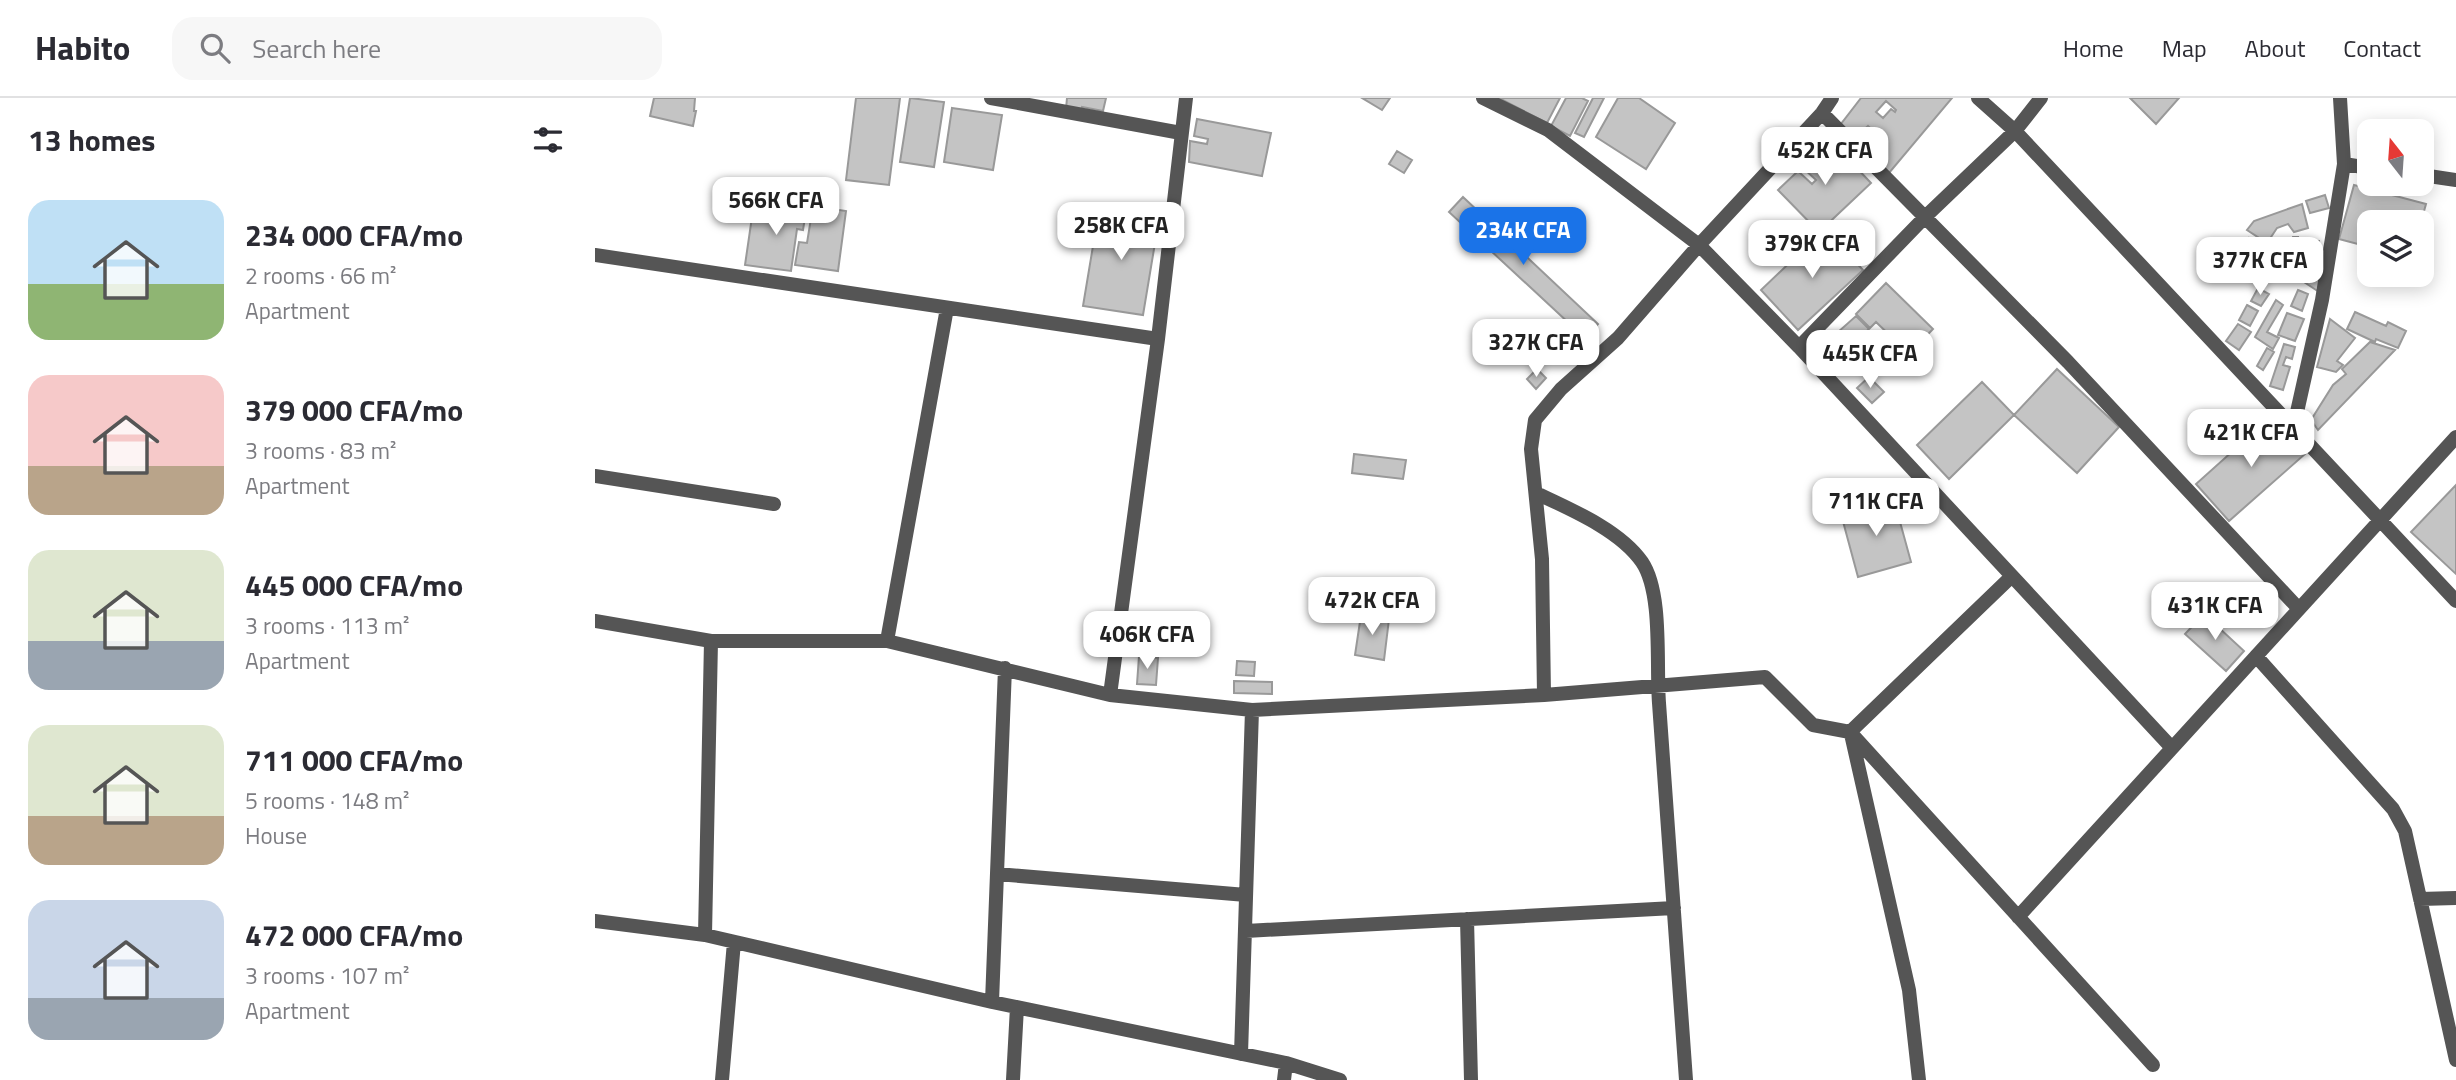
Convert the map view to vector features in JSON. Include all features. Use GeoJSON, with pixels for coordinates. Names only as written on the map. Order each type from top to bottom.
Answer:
{"type":"FeatureCollection","features":[{"type":"Feature","properties":{"kind":"street"},"geometry":{"type":"LineString","coordinates":[[991,98],[1181,133]]}},
{"type":"Feature","properties":{"kind":"street"},"geometry":{"type":"LineString","coordinates":[[1110,695],[1158,339],[1186,98]]}},
{"type":"Feature","properties":{"kind":"street"},"geometry":{"type":"LineString","coordinates":[[1483,98],[1548,130],[1699,245],[1799,347],[2172,748]]}},
{"type":"Feature","properties":{"kind":"street"},"geometry":{"type":"LineString","coordinates":[[1544,695],[1542,559],[1531,449],[1535,420],[1561,388],[1618,338],[1699,245],[1822,113],[1832,98]]}},
{"type":"Feature","properties":{"kind":"street"},"geometry":{"type":"LineString","coordinates":[[1978,98],[2015,131],[2456,601]]}},
{"type":"Feature","properties":{"kind":"street"},"geometry":{"type":"LineString","coordinates":[[1799,347],[1925,217],[2015,131],[2041,98]]}},
{"type":"Feature","properties":{"kind":"street"},"geometry":{"type":"LineString","coordinates":[[2293,430],[2322,300],[2344,164],[2340,98]]}},
{"type":"Feature","properties":{"kind":"street"},"geometry":{"type":"LineString","coordinates":[[1822,113],[2069,362],[2299,609]]}},
{"type":"Feature","properties":{"kind":"street"},"geometry":{"type":"LineString","coordinates":[[2344,164],[2357,166]]}},
{"type":"Feature","properties":{"kind":"street"},"geometry":{"type":"LineString","coordinates":[[2434,177],[2456,180]]}},
{"type":"Feature","properties":{"kind":"street"},"geometry":{"type":"LineString","coordinates":[[595,255],[1158,339]]}},
{"type":"Feature","properties":{"kind":"street"},"geometry":{"type":"LineString","coordinates":[[887,641],[947,308]]}},
{"type":"Feature","properties":{"kind":"street"},"geometry":{"type":"LineString","coordinates":[[2018,917],[2456,437]]}},
{"type":"Feature","properties":{"kind":"street"},"geometry":{"type":"LineString","coordinates":[[595,476],[773,504]]}},
{"type":"Feature","properties":{"kind":"street"},"geometry":{"type":"LineString","coordinates":[[1536,493],[1590,519],[1620,540],[1642,562],[1655,590],[1658,687],[1686,1080]]}},
{"type":"Feature","properties":{"kind":"street"},"geometry":{"type":"LineString","coordinates":[[1850,732],[2012,576]]}},
{"type":"Feature","properties":{"kind":"street"},"geometry":{"type":"LineString","coordinates":[[595,621],[711,641],[887,641],[1110,695],[1252,710],[1544,695],[1765,677],[1813,725],[1850,732],[2153,1065]]}},
{"type":"Feature","properties":{"kind":"street"},"geometry":{"type":"LineString","coordinates":[[705,935],[711,641]]}},
{"type":"Feature","properties":{"kind":"street"},"geometry":{"type":"LineString","coordinates":[[2256,656],[2393,809],[2405,831],[2456,1060]]}},
{"type":"Feature","properties":{"kind":"street"},"geometry":{"type":"LineString","coordinates":[[992,1002],[1005,668]]}},
{"type":"Feature","properties":{"kind":"street"},"geometry":{"type":"LineString","coordinates":[[1241,1054],[1252,710]]}},
{"type":"Feature","properties":{"kind":"street"},"geometry":{"type":"LineString","coordinates":[[1850,732],[1909,990],[1919,1080]]}},
{"type":"Feature","properties":{"kind":"street"},"geometry":{"type":"LineString","coordinates":[[996,874],[1246,895]]}},
{"type":"Feature","properties":{"kind":"street"},"geometry":{"type":"LineString","coordinates":[[2420,899],[2456,898]]}},
{"type":"Feature","properties":{"kind":"street"},"geometry":{"type":"LineString","coordinates":[[1246,932],[1674,908]]}},
{"type":"Feature","properties":{"kind":"street"},"geometry":{"type":"LineString","coordinates":[[1467,919],[1471,1080]]}},
{"type":"Feature","properties":{"kind":"street"},"geometry":{"type":"LineString","coordinates":[[595,920],[705,935],[992,1002],[1286,1063],[1340,1080]]}},
{"type":"Feature","properties":{"kind":"street"},"geometry":{"type":"LineString","coordinates":[[722,1080],[734,942]]}},
{"type":"Feature","properties":{"kind":"street"},"geometry":{"type":"LineString","coordinates":[[1013,1080],[1017,1007]]}},
{"type":"Feature","properties":{"kind":"street"},"geometry":{"type":"LineString","coordinates":[[1284,1080],[1286,1063]]}},
{"type":"Feature","properties":{"kind":"building"},"geometry":{"type":"Polygon","coordinates":[[[654,98],[695,98],[693,126],[650,116],[654,98]]]}},
{"type":"Feature","properties":{"kind":"building"},"geometry":{"type":"Polygon","coordinates":[[[856,98],[900,98],[889,185],[846,180],[856,98]]]}},
{"type":"Feature","properties":{"kind":"building"},"geometry":{"type":"Polygon","coordinates":[[[910,98],[944,102],[934,167],[900,162],[910,98]]]}},
{"type":"Feature","properties":{"kind":"building"},"geometry":{"type":"Polygon","coordinates":[[[1067,98],[1106,98],[1103,111],[1082,107],[1081,111],[1066,109],[1067,98]]]}},
{"type":"Feature","properties":{"kind":"building"},"geometry":{"type":"Polygon","coordinates":[[[1362,98],[1390,98],[1382,110],[1362,98]]]}},
{"type":"Feature","properties":{"kind":"building"},"geometry":{"type":"Polygon","coordinates":[[[1499,98],[1560,98],[1547,123],[1499,98]]]}},
{"type":"Feature","properties":{"kind":"building"},"geometry":{"type":"Polygon","coordinates":[[[1566,98],[1582,98],[1588,101],[1570,136],[1551,126],[1566,98]]]}},
{"type":"Feature","properties":{"kind":"building"},"geometry":{"type":"Polygon","coordinates":[[[1593,98],[1604,98],[1584,137],[1575,133],[1593,98]]]}},
{"type":"Feature","properties":{"kind":"building"},"geometry":{"type":"Polygon","coordinates":[[[1618,98],[1639,98],[1675,123],[1646,169],[1596,137],[1618,98]]]}},
{"type":"Feature","properties":{"kind":"building"},"geometry":{"type":"Polygon","coordinates":[[[1861,98],[1952,98],[1889,173],[1862,145],[1875,133],[1868,126],[1855,138],[1841,124],[1861,98]],[[1886,101],[1876,112],[1883,118],[1891,109],[1895,112],[1886,101]]]}},
{"type":"Feature","properties":{"kind":"building"},"geometry":{"type":"Polygon","coordinates":[[[2130,98],[2179,98],[2156,124],[2130,98]]]}},
{"type":"Feature","properties":{"kind":"building"},"geometry":{"type":"Polygon","coordinates":[[[952,108],[1002,115],[993,170],[944,162],[952,108]]]}},
{"type":"Feature","properties":{"kind":"building"},"geometry":{"type":"Polygon","coordinates":[[[1197,119],[1271,133],[1262,176],[1189,162],[1190,141],[1207,144],[1208,139],[1194,136],[1197,119]]]}},
{"type":"Feature","properties":{"kind":"building"},"geometry":{"type":"Polygon","coordinates":[[[1832,142],[1871,183],[1819,232],[1778,190],[1798,171],[1812,184],[1816,180],[1802,167],[1818,152],[1831,165],[1834,163],[1822,151],[1832,142]]]}},
{"type":"Feature","properties":{"kind":"building"},"geometry":{"type":"Polygon","coordinates":[[[1397,151],[1412,160],[1404,173],[1389,164],[1397,151]]]}},
{"type":"Feature","properties":{"kind":"building"},"geometry":{"type":"Polygon","coordinates":[[[2354,185],[2357,186],[2357,196],[2396,196],[2426,204],[2424,210],[2357,210],[2357,244],[2339,239],[2354,185]]]}},
{"type":"Feature","properties":{"kind":"building"},"geometry":{"type":"Polygon","coordinates":[[[2325,195],[2329,208],[2310,213],[2306,201],[2325,195]]]}},
{"type":"Feature","properties":{"kind":"building"},"geometry":{"type":"Polygon","coordinates":[[[1463,197],[1598,324],[1585,338],[1449,212],[1463,197]]]}},
{"type":"Feature","properties":{"kind":"building"},"geometry":{"type":"Polygon","coordinates":[[[776,200],[807,205],[803,230],[797,229],[791,271],[745,265],[752,217],[773,220],[776,200]]]}},
{"type":"Feature","properties":{"kind":"building"},"geometry":{"type":"Polygon","coordinates":[[[2302,204],[2308,228],[2294,232],[2288,224],[2277,228],[2267,243],[2247,230],[2254,221],[2302,204]]]}},
{"type":"Feature","properties":{"kind":"building"},"geometry":{"type":"Polygon","coordinates":[[[813,206],[846,211],[838,271],[795,265],[799,242],[807,243],[813,206]]]}},
{"type":"Feature","properties":{"kind":"building"},"geometry":{"type":"Polygon","coordinates":[[[1099,210],[1159,219],[1143,315],[1083,306],[1099,210]]]}},
{"type":"Feature","properties":{"kind":"building"},"geometry":{"type":"Polygon","coordinates":[[[1825,229],[1863,270],[1798,330],[1761,290],[1825,229]]]}},
{"type":"Feature","properties":{"kind":"building"},"geometry":{"type":"Polygon","coordinates":[[[2293,237],[2298,237],[2295,273],[2272,264],[2276,252],[2290,248],[2293,237]]]}},
{"type":"Feature","properties":{"kind":"building"},"geometry":{"type":"Polygon","coordinates":[[[2249,238],[2261,247],[2252,259],[2240,250],[2249,238]]]}},
{"type":"Feature","properties":{"kind":"building"},"geometry":{"type":"Polygon","coordinates":[[[2302,240],[2319,241],[2319,292],[2301,280],[2302,240]]]}},
{"type":"Feature","properties":{"kind":"building"},"geometry":{"type":"Polygon","coordinates":[[[1886,283],[1933,329],[1909,354],[1876,322],[1870,328],[1856,314],[1886,283]]]}},
{"type":"Feature","properties":{"kind":"building"},"geometry":{"type":"Polygon","coordinates":[[[2258,288],[2269,294],[2261,306],[2251,301],[2258,288]]]}},
{"type":"Feature","properties":{"kind":"building"},"geometry":{"type":"Polygon","coordinates":[[[2298,290],[2308,294],[2302,311],[2291,306],[2298,290]]]}},
{"type":"Feature","properties":{"kind":"building"},"geometry":{"type":"Polygon","coordinates":[[[2276,300],[2283,305],[2267,332],[2279,338],[2273,349],[2255,337],[2276,300]]]}},
{"type":"Feature","properties":{"kind":"building"},"geometry":{"type":"Polygon","coordinates":[[[2247,305],[2258,311],[2250,326],[2239,320],[2247,305]]]}},
{"type":"Feature","properties":{"kind":"building"},"geometry":{"type":"Polygon","coordinates":[[[2355,312],[2386,326],[2388,322],[2406,331],[2398,348],[2376,339],[2375,342],[2347,329],[2355,312]]]}},
{"type":"Feature","properties":{"kind":"building"},"geometry":{"type":"Polygon","coordinates":[[[2287,313],[2304,319],[2295,341],[2278,335],[2287,313]]]}},
{"type":"Feature","properties":{"kind":"building"},"geometry":{"type":"Polygon","coordinates":[[[1856,316],[1869,329],[1832,363],[1820,348],[1856,316]]]}},
{"type":"Feature","properties":{"kind":"building"},"geometry":{"type":"Polygon","coordinates":[[[2330,319],[2355,338],[2337,361],[2343,365],[2336,372],[2317,367],[2330,319]]]}},
{"type":"Feature","properties":{"kind":"building"},"geometry":{"type":"Polygon","coordinates":[[[2238,324],[2251,332],[2239,350],[2226,341],[2238,324]]]}},
{"type":"Feature","properties":{"kind":"building"},"geometry":{"type":"Polygon","coordinates":[[[2370,342],[2395,350],[2318,430],[2311,420],[2333,385],[2346,374],[2342,369],[2370,342]]]}},
{"type":"Feature","properties":{"kind":"building"},"geometry":{"type":"Polygon","coordinates":[[[2284,344],[2295,347],[2292,359],[2286,357],[2283,365],[2290,367],[2283,390],[2270,386],[2284,344]]]}},
{"type":"Feature","properties":{"kind":"building"},"geometry":{"type":"Polygon","coordinates":[[[2267,348],[2274,352],[2263,370],[2257,366],[2267,348]]]}},
{"type":"Feature","properties":{"kind":"building"},"geometry":{"type":"Polygon","coordinates":[[[1537,369],[1546,378],[1536,389],[1527,379],[1537,369]]]}},
{"type":"Feature","properties":{"kind":"building"},"geometry":{"type":"Polygon","coordinates":[[[2057,369],[2119,427],[2077,473],[2014,415],[2057,369]]]}},
{"type":"Feature","properties":{"kind":"building"},"geometry":{"type":"Polygon","coordinates":[[[1869,377],[1884,392],[1872,403],[1857,388],[1869,377]]]}},
{"type":"Feature","properties":{"kind":"building"},"geometry":{"type":"Polygon","coordinates":[[[1982,382],[2014,415],[1949,479],[1917,445],[1982,382]]]}},
{"type":"Feature","properties":{"kind":"building"},"geometry":{"type":"Polygon","coordinates":[[[2272,416],[2305,454],[2229,521],[2196,484],[2272,416]]]}},
{"type":"Feature","properties":{"kind":"building"},"geometry":{"type":"Polygon","coordinates":[[[1354,454],[1406,460],[1403,479],[1352,473],[1354,454]]]}},
{"type":"Feature","properties":{"kind":"building"},"geometry":{"type":"Polygon","coordinates":[[[2456,485],[2456,574],[2411,532],[2456,485]]]}},
{"type":"Feature","properties":{"kind":"building"},"geometry":{"type":"Polygon","coordinates":[[[1894,500],[1911,562],[1858,577],[1841,514],[1894,500]]]}},
{"type":"Feature","properties":{"kind":"building"},"geometry":{"type":"Polygon","coordinates":[[[2204,614],[2244,651],[2226,671],[2185,634],[2204,614]]]}},
{"type":"Feature","properties":{"kind":"building"},"geometry":{"type":"Polygon","coordinates":[[[1361,615],[1389,619],[1384,660],[1355,655],[1361,615]]]}},
{"type":"Feature","properties":{"kind":"building"},"geometry":{"type":"Polygon","coordinates":[[[1139,656],[1158,658],[1156,685],[1137,684],[1139,656]]]}},
{"type":"Feature","properties":{"kind":"building"},"geometry":{"type":"Polygon","coordinates":[[[1237,661],[1255,662],[1254,676],[1236,675],[1237,661]]]}},
{"type":"Feature","properties":{"kind":"building"},"geometry":{"type":"Polygon","coordinates":[[[1234,681],[1272,682],[1272,694],[1234,693],[1234,681]]]}}]}
